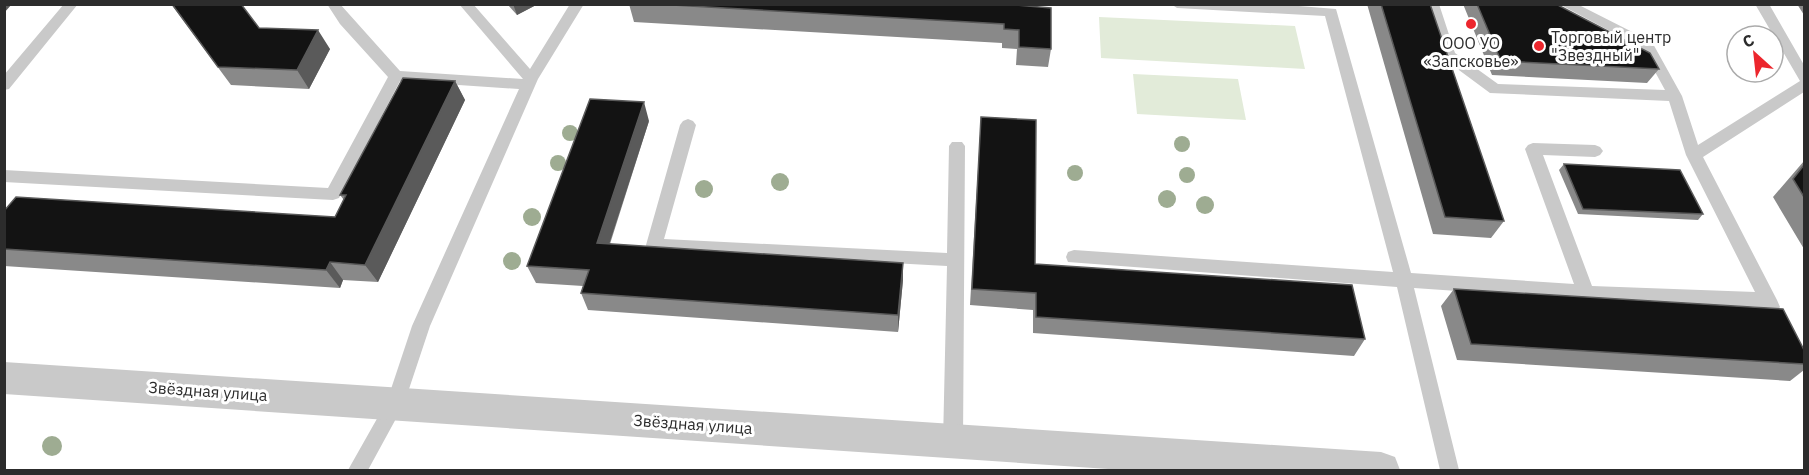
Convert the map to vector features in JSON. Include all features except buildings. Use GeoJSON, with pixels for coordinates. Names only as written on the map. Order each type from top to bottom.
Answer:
{"type":"FeatureCollection","features":[{"type":"Feature","properties":{"kind":"street","name":"Звёздная улица"},"geometry":{"type":"LineString","coordinates":[[4,378],[1288,467],[1381,471]]}},
{"type":"Feature","properties":{"kind":"lane"},"geometry":{"type":"LineString","coordinates":[[4,85],[72,4]]}},
{"type":"Feature","properties":{"kind":"lane"},"geometry":{"type":"LineString","coordinates":[[333,4],[345,21],[396,76],[530,82]]}},
{"type":"Feature","properties":{"kind":"lane"},"geometry":{"type":"LineString","coordinates":[[465,4],[530,82]]}},
{"type":"Feature","properties":{"kind":"lane"},"geometry":{"type":"LineString","coordinates":[[358,471],[395,404],[421,326],[530,82],[577,4]]}},
{"type":"Feature","properties":{"kind":"lane"},"geometry":{"type":"LineString","coordinates":[[1177,4],[1331,12],[1404,280],[1449,471]]}},
{"type":"Feature","properties":{"kind":"lane"},"geometry":{"type":"LineString","coordinates":[[1432,4],[1449,56],[1495,89],[1676,96]]}},
{"type":"Feature","properties":{"kind":"lane"},"geometry":{"type":"LineString","coordinates":[[1565,4],[1647,45],[1676,96],[1694,155],[1778,320]]}},
{"type":"Feature","properties":{"kind":"lane"},"geometry":{"type":"LineString","coordinates":[[1761,4],[1804,77]]}},
{"type":"Feature","properties":{"kind":"lane"},"geometry":{"type":"LineString","coordinates":[[4,176],[333,194],[396,76]]}},
{"type":"Feature","properties":{"kind":"lane"},"geometry":{"type":"LineString","coordinates":[[1694,155],[1804,85]]}},
{"type":"Feature","properties":{"kind":"lane"},"geometry":{"type":"LineString","coordinates":[[688,125],[654,245],[955,261]]}},
{"type":"Feature","properties":{"kind":"lane"},"geometry":{"type":"LineString","coordinates":[[953,442],[957,146]]}},
{"type":"Feature","properties":{"kind":"lane"},"geometry":{"type":"LineString","coordinates":[[1586,293],[1533,149],[1595,151]]}},
{"type":"Feature","properties":{"kind":"lane"},"geometry":{"type":"LineString","coordinates":[[1074,257],[1586,293],[1768,300]]}},
{"type":"Feature","properties":{"kind":"green space"},"geometry":{"type":"Polygon","coordinates":[[[1099,17],[1295,26],[1305,69],[1101,58],[1099,17]]]}},
{"type":"Feature","properties":{"kind":"green space"},"geometry":{"type":"Polygon","coordinates":[[[1133,74],[1238,79],[1246,120],[1137,114],[1133,74]]]}},
{"type":"Feature","properties":{"kind":"place","name":"ООО УО «Запсковье»"},"geometry":{"type":"Point","coordinates":[1471,24]}},
{"type":"Feature","properties":{"kind":"place","name":"Торговый центр \"Звездный\""},"geometry":{"type":"Point","coordinates":[1539,46]}}]}
